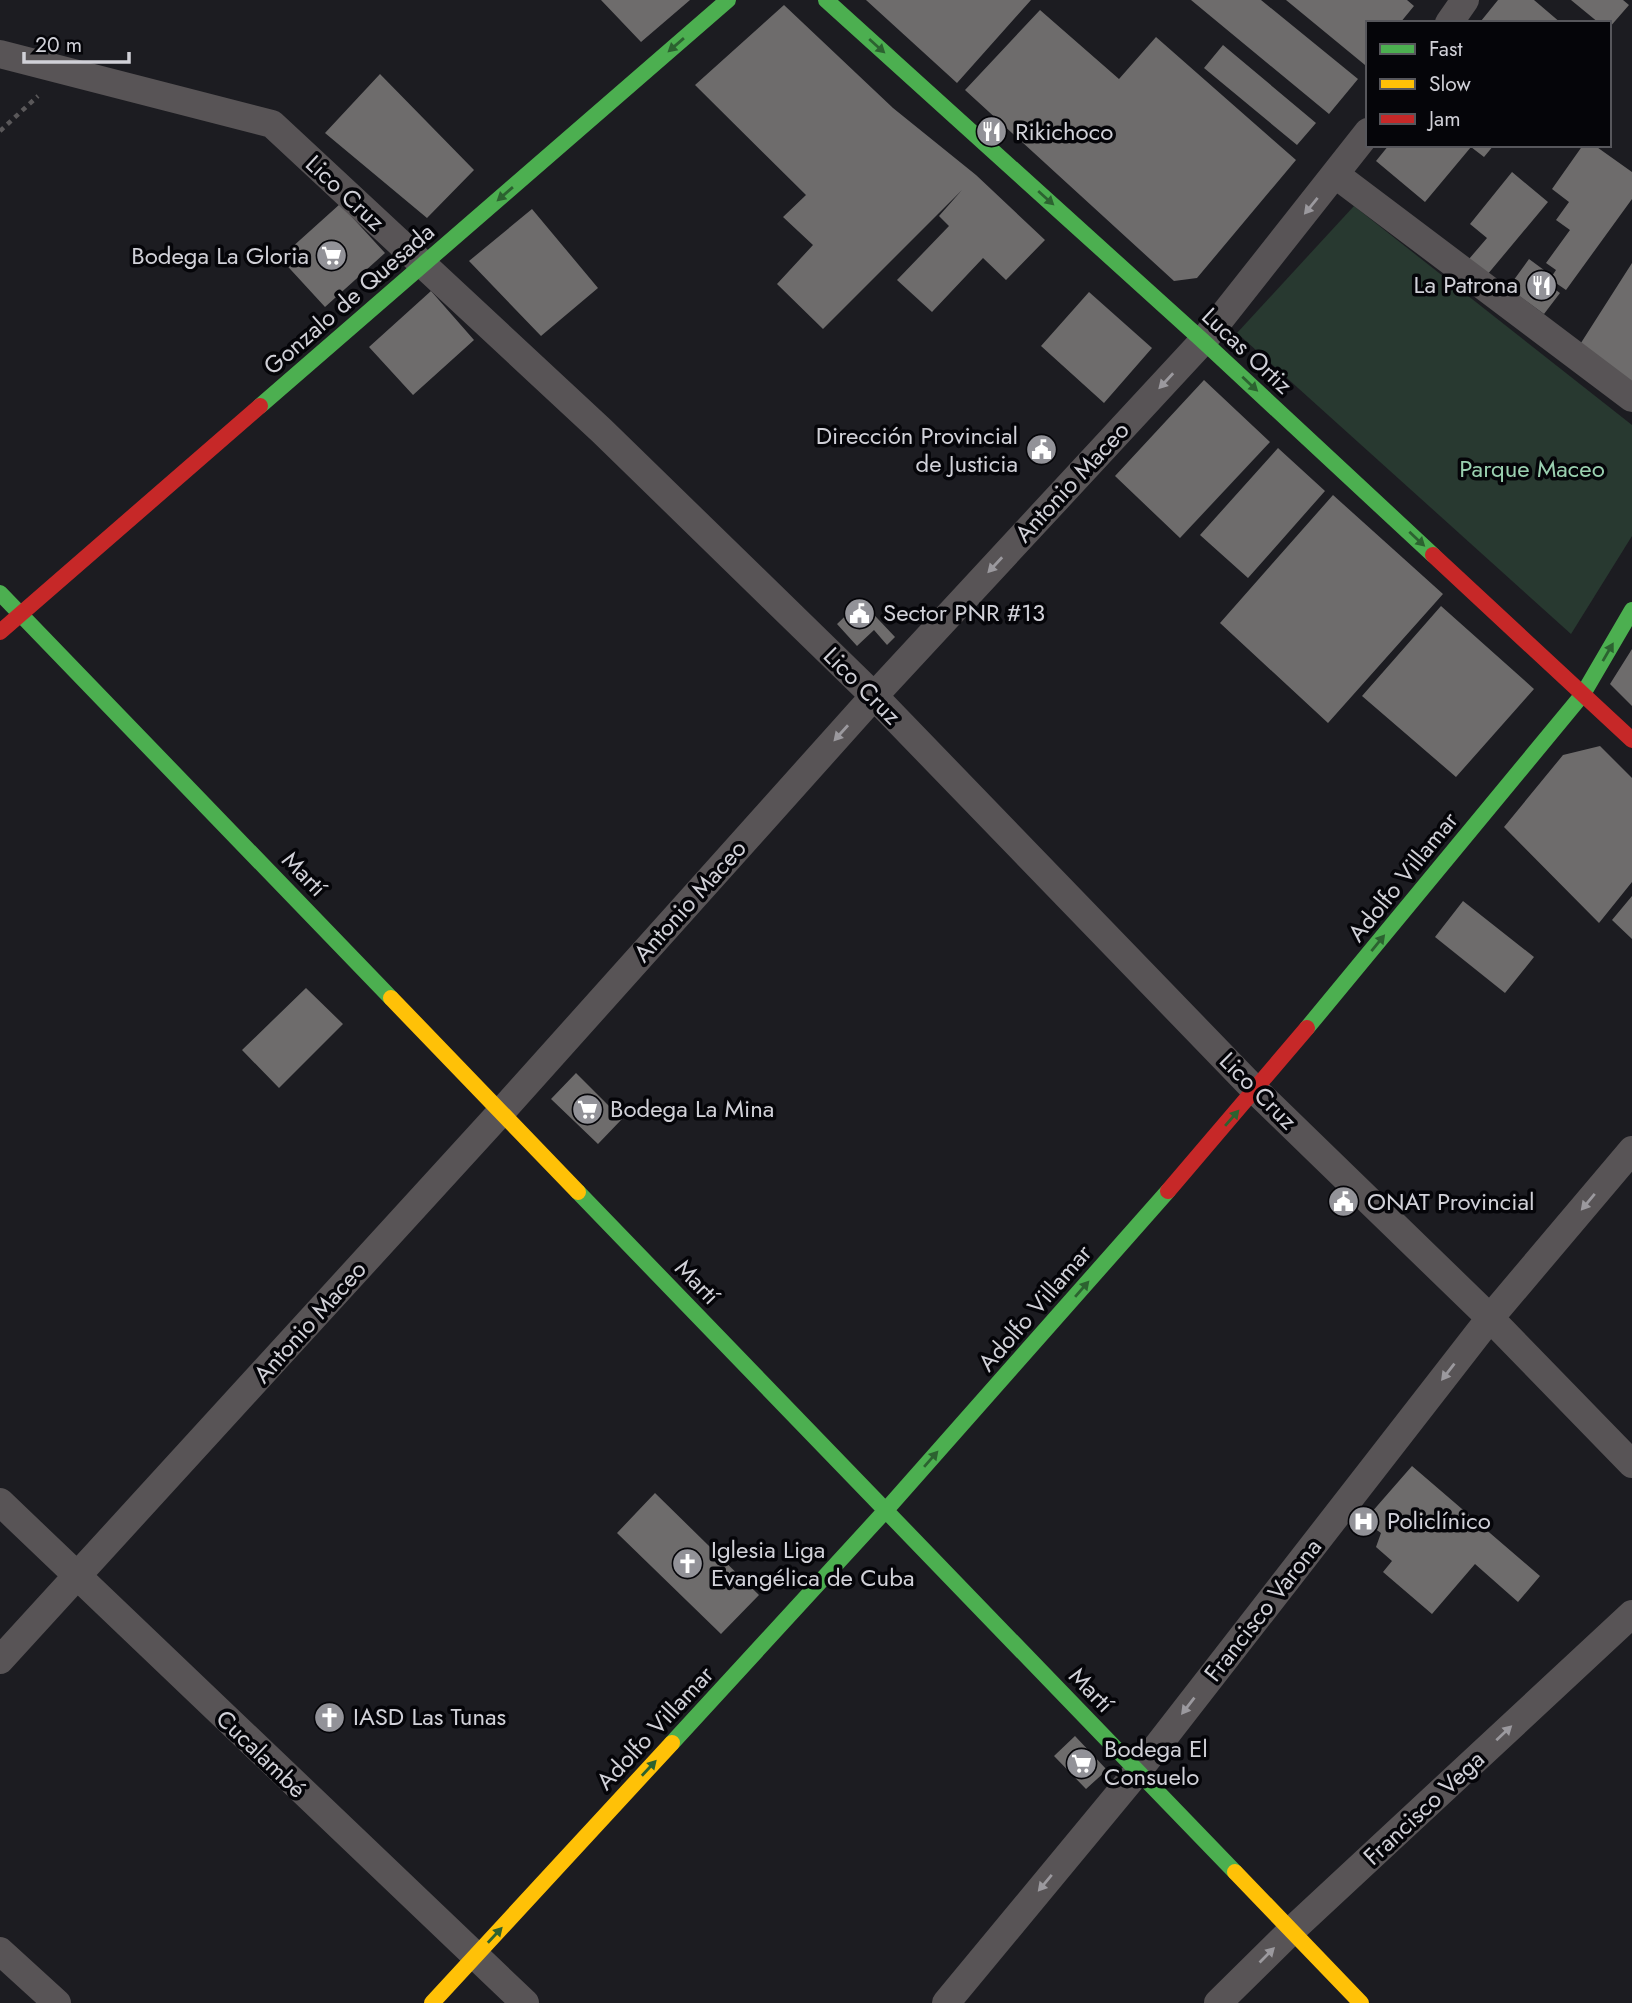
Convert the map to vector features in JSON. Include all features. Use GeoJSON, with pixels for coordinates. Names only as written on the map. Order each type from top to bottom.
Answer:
{"type":"FeatureCollection","features":[{"type":"Feature","properties":{"kind":"main road","name":"Gonzalo de Quesada"},"geometry":{"type":"LineString","coordinates":[[0,632],[728,0]]}},
{"type":"Feature","properties":{"kind":"main road","name":"Lucas Ortiz"},"geometry":{"type":"LineString","coordinates":[[826,0],[1203,341],[1632,740]]}},
{"type":"Feature","properties":{"kind":"main road","name":"Martí"},"geometry":{"type":"LineString","coordinates":[[0,593],[1361,2003]]}},
{"type":"Feature","properties":{"kind":"main road","name":"Adolfo Villamar"},"geometry":{"type":"LineString","coordinates":[[432,2003],[886,1510],[1256,1091],[1583,694],[1632,610]]}},
{"type":"Feature","properties":{"kind":"street"},"geometry":{"type":"LineString","coordinates":[[1450,21],[1465,0]]}},
{"type":"Feature","properties":{"kind":"street","name":"Lico Cruz"},"geometry":{"type":"LineString","coordinates":[[0,54],[62,73],[272,124],[602,431],[874,696],[1256,1091],[1490,1318],[1632,1464]]}},
{"type":"Feature","properties":{"kind":"street","name":"Antonio Maceo"},"geometry":{"type":"LineString","coordinates":[[0,1660],[77,1579],[502,1111],[874,696],[1203,341],[1366,135]]}},
{"type":"Feature","properties":{"kind":"street"},"geometry":{"type":"LineString","coordinates":[[1336,175],[1632,398]]}},
{"type":"Feature","properties":{"kind":"street","name":"Francisco Varona"},"geometry":{"type":"LineString","coordinates":[[946,2003],[1138,1772],[1490,1318],[1632,1150]]}},
{"type":"Feature","properties":{"kind":"street","name":"Cucalambé"},"geometry":{"type":"LineString","coordinates":[[0,1502],[77,1579],[526,2003]]}},
{"type":"Feature","properties":{"kind":"street","name":"Francisco Vega"},"geometry":{"type":"LineString","coordinates":[[1218,2003],[1291,1931],[1632,1614]]}},
{"type":"Feature","properties":{"kind":"street"},"geometry":{"type":"LineString","coordinates":[[0,1951],[57,2003]]}},
{"type":"Feature","properties":{"kind":"path"},"geometry":{"type":"LineString","coordinates":[[0,131],[62,73]]}},
{"type":"Feature","properties":{"kind":"green space","name":"Parque Maceo"},"geometry":{"type":"Polygon","coordinates":[[[1354,206],[1632,425],[1632,536],[1571,634],[1237,333],[1354,206]]]}},
{"type":"Feature","properties":{"kind":"building"},"geometry":{"type":"Polygon","coordinates":[[[601,0],[690,0],[641,42],[601,0]]]}},
{"type":"Feature","properties":{"kind":"building"},"geometry":{"type":"Polygon","coordinates":[[[866,0],[1031,0],[957,83],[866,0]]]}},
{"type":"Feature","properties":{"kind":"building"},"geometry":{"type":"Polygon","coordinates":[[[1191,0],[1261,0],[1358,79],[1329,114],[1191,0]]]}},
{"type":"Feature","properties":{"kind":"building"},"geometry":{"type":"Polygon","coordinates":[[[1286,0],[1407,0],[1414,6],[1402,21],[1366,21],[1365,65],[1286,0]]]}},
{"type":"Feature","properties":{"kind":"building"},"geometry":{"type":"Polygon","coordinates":[[[1498,0],[1534,0],[1559,21],[1481,21],[1498,0]]]}},
{"type":"Feature","properties":{"kind":"building"},"geometry":{"type":"Polygon","coordinates":[[[1571,0],[1623,0],[1629,5],[1611,26],[1611,21],[1597,21],[1571,0]]]}},
{"type":"Feature","properties":{"kind":"building"},"geometry":{"type":"Polygon","coordinates":[[[784,5],[893,108],[976,175],[1045,240],[1006,280],[983,258],[932,312],[897,280],[949,226],[939,216],[962,190],[823,329],[777,284],[813,245],[783,217],[806,195],[695,85],[784,5]]]}},
{"type":"Feature","properties":{"kind":"building"},"geometry":{"type":"Polygon","coordinates":[[[1040,10],[1119,79],[1156,37],[1296,160],[1197,278],[1174,281],[965,90],[1040,10]]]}},
{"type":"Feature","properties":{"kind":"building"},"geometry":{"type":"Polygon","coordinates":[[[1223,45],[1316,123],[1297,145],[1204,68],[1223,45]]]}},
{"type":"Feature","properties":{"kind":"building"},"geometry":{"type":"Polygon","coordinates":[[[380,74],[474,170],[427,218],[325,133],[380,74]]]}},
{"type":"Feature","properties":{"kind":"building"},"geometry":{"type":"Polygon","coordinates":[[[1387,147],[1471,147],[1425,202],[1376,161],[1387,147]]]}},
{"type":"Feature","properties":{"kind":"building"},"geometry":{"type":"Polygon","coordinates":[[[1471,147],[1492,147],[1484,157],[1471,147]]]}},
{"type":"Feature","properties":{"kind":"building"},"geometry":{"type":"Polygon","coordinates":[[[1582,147],[1597,147],[1632,172],[1632,199],[1566,290],[1550,279],[1556,270],[1546,263],[1570,230],[1556,220],[1569,202],[1552,189],[1582,147]]]}},
{"type":"Feature","properties":{"kind":"building"},"geometry":{"type":"Polygon","coordinates":[[[1512,172],[1548,202],[1487,275],[1469,259],[1487,238],[1470,224],[1512,172]]]}},
{"type":"Feature","properties":{"kind":"building","name":"Bodega La Gloria"},"geometry":{"type":"Polygon","coordinates":[[[340,204],[385,253],[325,307],[280,258],[340,204]]]}},
{"type":"Feature","properties":{"kind":"building"},"geometry":{"type":"Polygon","coordinates":[[[532,209],[598,288],[541,336],[469,261],[532,209]]]}},
{"type":"Feature","properties":{"kind":"building"},"geometry":{"type":"Polygon","coordinates":[[[1529,259],[1548,273],[1542,280],[1560,293],[1544,314],[1508,288],[1529,259]]]}},
{"type":"Feature","properties":{"kind":"building"},"geometry":{"type":"Polygon","coordinates":[[[1632,263],[1632,385],[1579,346],[1632,263]]]}},
{"type":"Feature","properties":{"kind":"building"},"geometry":{"type":"Polygon","coordinates":[[[431,291],[474,340],[413,395],[369,347],[431,291]]]}},
{"type":"Feature","properties":{"kind":"building"},"geometry":{"type":"Polygon","coordinates":[[[1089,292],[1152,348],[1104,403],[1041,346],[1089,292]]]}},
{"type":"Feature","properties":{"kind":"building"},"geometry":{"type":"Polygon","coordinates":[[[1204,380],[1270,442],[1180,538],[1115,476],[1204,380]]]}},
{"type":"Feature","properties":{"kind":"building"},"geometry":{"type":"Polygon","coordinates":[[[1278,448],[1325,491],[1248,578],[1200,535],[1278,448]]]}},
{"type":"Feature","properties":{"kind":"building"},"geometry":{"type":"Polygon","coordinates":[[[1333,495],[1443,594],[1328,723],[1220,623],[1333,495]]]}},
{"type":"Feature","properties":{"kind":"building","name":"Sector PNR #13"},"geometry":{"type":"Polygon","coordinates":[[[861,601],[895,637],[887,645],[874,630],[857,646],[837,624],[861,601]]]}},
{"type":"Feature","properties":{"kind":"building"},"geometry":{"type":"Polygon","coordinates":[[[1441,606],[1534,689],[1456,777],[1362,696],[1441,606]]]}},
{"type":"Feature","properties":{"kind":"building"},"geometry":{"type":"Polygon","coordinates":[[[1632,649],[1632,706],[1610,684],[1632,649]]]}},
{"type":"Feature","properties":{"kind":"building"},"geometry":{"type":"Polygon","coordinates":[[[1600,746],[1632,778],[1632,882],[1599,923],[1504,827],[1563,755],[1600,746]]]}},
{"type":"Feature","properties":{"kind":"building"},"geometry":{"type":"Polygon","coordinates":[[[1632,896],[1632,939],[1612,920],[1632,896]]]}},
{"type":"Feature","properties":{"kind":"building"},"geometry":{"type":"Polygon","coordinates":[[[1463,901],[1534,957],[1505,993],[1435,937],[1463,901]]]}},
{"type":"Feature","properties":{"kind":"building"},"geometry":{"type":"Polygon","coordinates":[[[306,988],[343,1024],[279,1088],[242,1050],[306,988]]]}},
{"type":"Feature","properties":{"kind":"building","name":"Bodega La Mina"},"geometry":{"type":"Polygon","coordinates":[[[576,1073],[622,1119],[598,1144],[551,1099],[576,1073]]]}},
{"type":"Feature","properties":{"kind":"building"},"geometry":{"type":"Polygon","coordinates":[[[1412,1466],[1540,1576],[1518,1602],[1475,1564],[1432,1614],[1383,1572],[1392,1561],[1376,1547],[1381,1533],[1364,1521],[1412,1466]]]}},
{"type":"Feature","properties":{"kind":"building","name":"Iglesia Liga Evangélica de Cuba"},"geometry":{"type":"Polygon","coordinates":[[[655,1493],[759,1595],[721,1634],[617,1533],[655,1493]]]}},
{"type":"Feature","properties":{"kind":"building","name":"Bodega El Consuelo"},"geometry":{"type":"Polygon","coordinates":[[[1075,1736],[1107,1770],[1086,1789],[1054,1756],[1075,1736]]]}},
{"type":"Feature","properties":{"kind":"traffic: fast"},"geometry":{"type":"LineString","coordinates":[[260,406],[728,0]]}},
{"type":"Feature","properties":{"kind":"traffic: fast"},"geometry":{"type":"LineString","coordinates":[[826,0],[1203,341],[1433,555]]}},
{"type":"Feature","properties":{"kind":"traffic: fast"},"geometry":{"type":"LineString","coordinates":[[0,593],[391,998]]}},
{"type":"Feature","properties":{"kind":"traffic: fast"},"geometry":{"type":"LineString","coordinates":[[1307,1028],[1583,694],[1632,610]]}},
{"type":"Feature","properties":{"kind":"traffic: fast"},"geometry":{"type":"LineString","coordinates":[[672,1743],[886,1510],[1168,1191]]}},
{"type":"Feature","properties":{"kind":"traffic: fast"},"geometry":{"type":"LineString","coordinates":[[578,1192],[1235,1872]]}},
{"type":"Feature","properties":{"kind":"traffic: slow"},"geometry":{"type":"LineString","coordinates":[[391,998],[578,1192]]}},
{"type":"Feature","properties":{"kind":"traffic: slow"},"geometry":{"type":"LineString","coordinates":[[432,2003],[672,1743]]}},
{"type":"Feature","properties":{"kind":"traffic: slow"},"geometry":{"type":"LineString","coordinates":[[1235,1872],[1361,2003]]}},
{"type":"Feature","properties":{"kind":"traffic: jam"},"geometry":{"type":"LineString","coordinates":[[0,632],[260,406]]}},
{"type":"Feature","properties":{"kind":"traffic: jam"},"geometry":{"type":"LineString","coordinates":[[1433,555],[1632,740]]}},
{"type":"Feature","properties":{"kind":"traffic: jam"},"geometry":{"type":"LineString","coordinates":[[1168,1191],[1307,1028]]}},
{"type":"Feature","properties":{"kind":"place","name":"Rikichoco"},"geometry":{"type":"Point","coordinates":[992,132]}},
{"type":"Feature","properties":{"kind":"place","name":"Bodega La Gloria"},"geometry":{"type":"Point","coordinates":[332,256]}},
{"type":"Feature","properties":{"kind":"place","name":"La Patrona"},"geometry":{"type":"Point","coordinates":[1541,285]}},
{"type":"Feature","properties":{"kind":"place","name":"Dirección Provincial de Justicia"},"geometry":{"type":"Point","coordinates":[1041,450]}},
{"type":"Feature","properties":{"kind":"place","name":"Sector PNR #13"},"geometry":{"type":"Point","coordinates":[860,613]}},
{"type":"Feature","properties":{"kind":"place","name":"Bodega La Mina"},"geometry":{"type":"Point","coordinates":[587,1109]}},
{"type":"Feature","properties":{"kind":"place","name":"ONAT Provincial"},"geometry":{"type":"Point","coordinates":[1344,1202]}},
{"type":"Feature","properties":{"kind":"place","name":"Policlínico"},"geometry":{"type":"Point","coordinates":[1364,1521]}},
{"type":"Feature","properties":{"kind":"place","name":"Iglesia Liga Evangélica de Cuba"},"geometry":{"type":"Point","coordinates":[688,1564]}},
{"type":"Feature","properties":{"kind":"place","name":"IASD Las Tunas"},"geometry":{"type":"Point","coordinates":[330,1717]}},
{"type":"Feature","properties":{"kind":"place","name":"Bodega El Consuelo"},"geometry":{"type":"Point","coordinates":[1081,1763]}}]}
